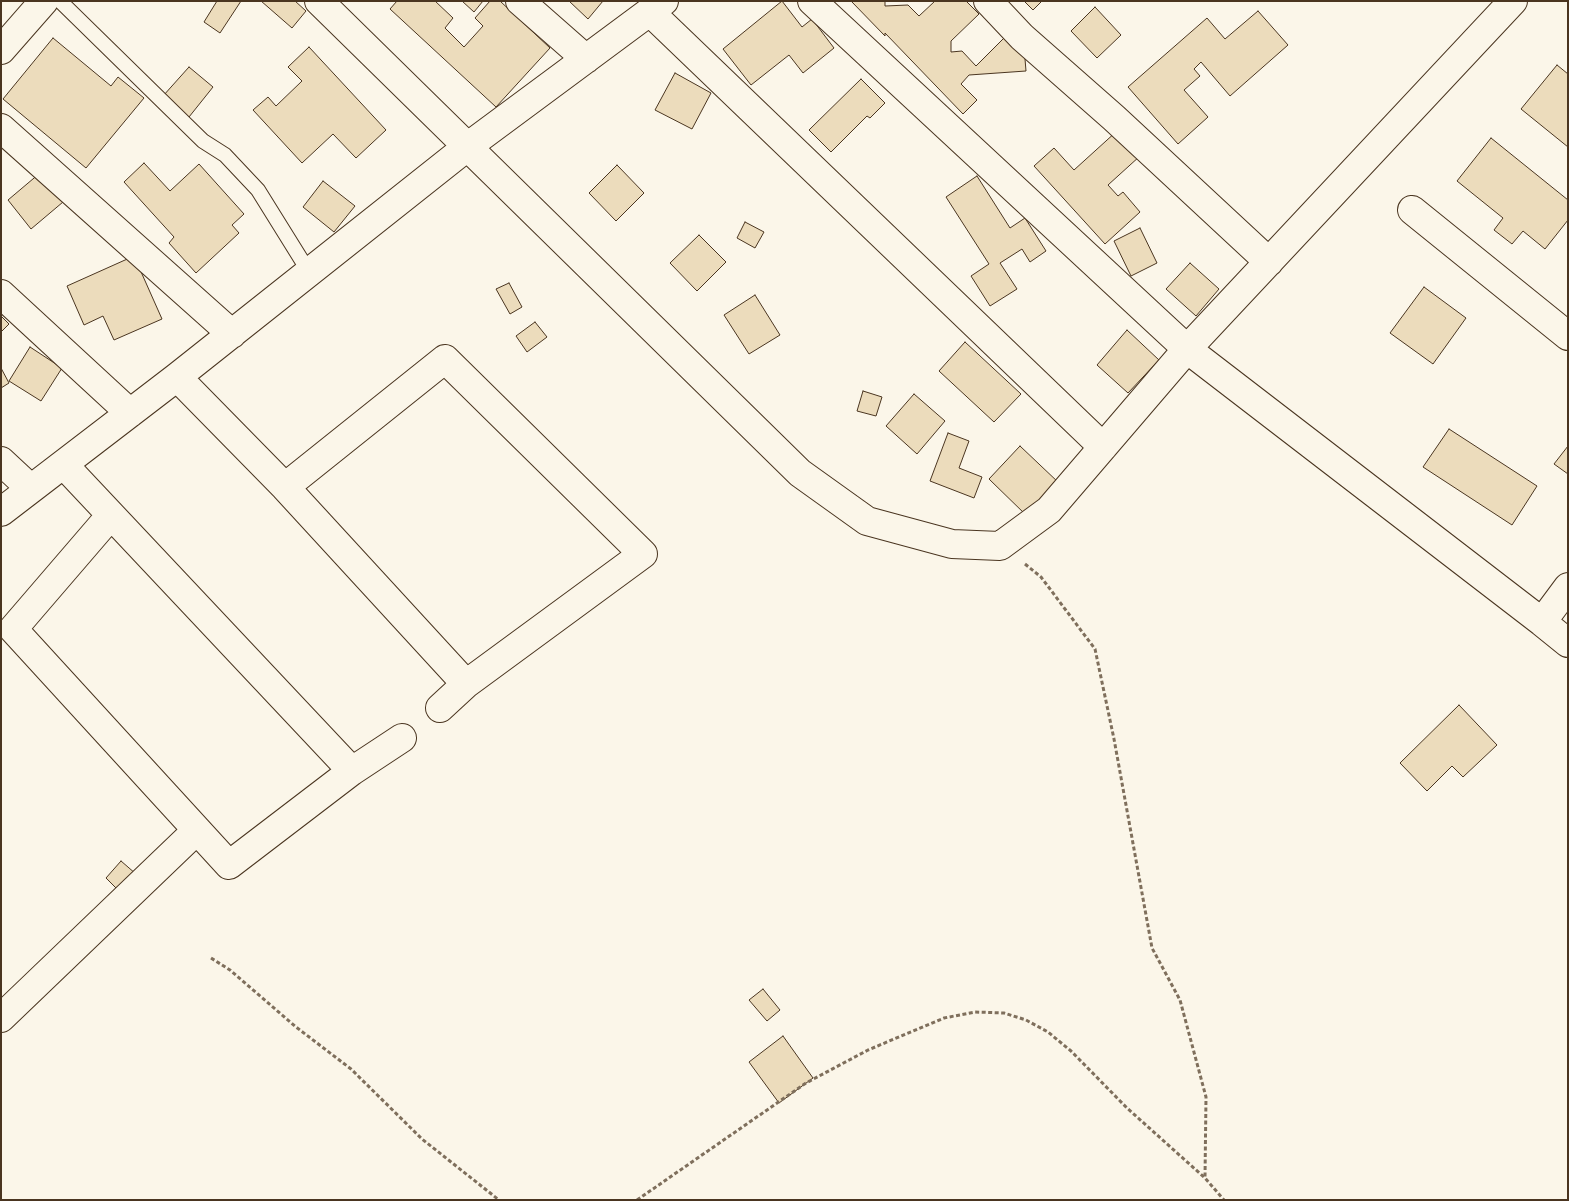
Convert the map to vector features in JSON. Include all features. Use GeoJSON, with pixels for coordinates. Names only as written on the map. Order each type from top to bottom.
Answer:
{"type":"FeatureCollection","features":[{"type":"Feature","properties":{"kind":"street"},"geometry":{"type":"LineString","coordinates":[[1,50],[44,1]]}},
{"type":"Feature","properties":{"kind":"street"},"geometry":{"type":"LineString","coordinates":[[319,1],[800,473],[867,521],[952,544],[1000,546],[1049,510],[1187,349],[1513,1]]}},
{"type":"Feature","properties":{"kind":"street"},"geometry":{"type":"LineString","coordinates":[[520,1],[586,59]]}},
{"type":"Feature","properties":{"kind":"street"},"geometry":{"type":"LineString","coordinates":[[812,1],[1187,349],[1568,644]]}},
{"type":"Feature","properties":{"kind":"street"},"geometry":{"type":"LineString","coordinates":[[988,1],[1022,36],[1114,118],[1269,262]]}},
{"type":"Feature","properties":{"kind":"street"},"geometry":{"type":"LineString","coordinates":[[1,512],[30,488],[64,465],[130,414],[467,147],[657,7],[1103,447]]}},
{"type":"Feature","properties":{"kind":"street"},"geometry":{"type":"LineString","coordinates":[[1,128],[232,334]]}},
{"type":"Feature","properties":{"kind":"street"},"geometry":{"type":"LineString","coordinates":[[1412,210],[1568,336]]}},
{"type":"Feature","properties":{"kind":"street"},"geometry":{"type":"LineString","coordinates":[[1,294],[130,414]]}},
{"type":"Feature","properties":{"kind":"street"},"geometry":{"type":"LineString","coordinates":[[284,487],[445,359],[643,554],[466,684],[440,708]]}},
{"type":"Feature","properties":{"kind":"street"},"geometry":{"type":"LineString","coordinates":[[177,377],[284,487],[466,684]]}},
{"type":"Feature","properties":{"kind":"street"},"geometry":{"type":"LineString","coordinates":[[1,461],[30,488]]}},
{"type":"Feature","properties":{"kind":"street"},"geometry":{"type":"LineString","coordinates":[[64,465],[352,771]]}},
{"type":"Feature","properties":{"kind":"street"},"geometry":{"type":"LineString","coordinates":[[111,515],[13,629],[229,865],[352,771],[402,738]]}},
{"type":"Feature","properties":{"kind":"street"},"geometry":{"type":"LineString","coordinates":[[1542,622],[1568,587]]}},
{"type":"Feature","properties":{"kind":"street"},"geometry":{"type":"LineString","coordinates":[[1,1018],[198,830]]}},
{"type":"Feature","properties":{"kind":"lane"},"geometry":{"type":"LineString","coordinates":[[60,1],[203,141],[225,154],[258,190],[309,272]]}},
{"type":"Feature","properties":{"kind":"path"},"geometry":{"type":"LineString","coordinates":[[1000,546],[1042,577],[1095,649],[1114,739],[1152,948],[1180,1000],[1206,1097],[1205,1178]]}},
{"type":"Feature","properties":{"kind":"path"},"geometry":{"type":"LineString","coordinates":[[211,958],[230,970],[296,1027],[351,1069],[422,1139],[499,1200]]}},
{"type":"Feature","properties":{"kind":"path"},"geometry":{"type":"LineString","coordinates":[[637,1200],[806,1083],[868,1050],[944,1018],[975,1012],[1004,1013],[1026,1020],[1048,1032],[1071,1051],[1127,1108],[1205,1178],[1224,1200]]}},
{"type":"Feature","properties":{"kind":"building"},"geometry":{"type":"Polygon","coordinates":[[[217,1],[241,1],[220,33],[204,22],[217,1]]]}},
{"type":"Feature","properties":{"kind":"building"},"geometry":{"type":"Polygon","coordinates":[[[261,1],[295,1],[306,11],[292,28],[261,1]]]}},
{"type":"Feature","properties":{"kind":"building"},"geometry":{"type":"Polygon","coordinates":[[[397,1],[435,1],[453,18],[445,28],[464,47],[483,26],[475,18],[490,1],[500,1],[550,48],[496,107],[390,9],[397,1]]]}},
{"type":"Feature","properties":{"kind":"building"},"geometry":{"type":"Polygon","coordinates":[[[462,1],[483,1],[474,12],[462,1]]]}},
{"type":"Feature","properties":{"kind":"building"},"geometry":{"type":"Polygon","coordinates":[[[569,1],[603,1],[588,19],[569,1]]]}},
{"type":"Feature","properties":{"kind":"building"},"geometry":{"type":"Polygon","coordinates":[[[782,1],[802,27],[812,19],[834,48],[803,73],[789,55],[751,85],[723,49],[782,1]]]}},
{"type":"Feature","properties":{"kind":"building"},"geometry":{"type":"Polygon","coordinates":[[[851,1],[885,1],[885,6],[908,5],[919,16],[935,1],[966,1],[979,14],[951,41],[951,52],[962,51],[976,66],[1005,37],[1025,59],[1026,71],[969,75],[961,84],[977,100],[963,114],[885,33],[885,36],[851,1]]]}},
{"type":"Feature","properties":{"kind":"building"},"geometry":{"type":"Polygon","coordinates":[[[1024,1],[1042,1],[1033,10],[1024,1]]]}},
{"type":"Feature","properties":{"kind":"building"},"geometry":{"type":"Polygon","coordinates":[[[1095,7],[1121,35],[1097,58],[1071,31],[1095,7]]]}},
{"type":"Feature","properties":{"kind":"building"},"geometry":{"type":"Polygon","coordinates":[[[1258,11],[1288,45],[1230,96],[1201,62],[1194,69],[1200,76],[1184,90],[1208,117],[1178,144],[1128,87],[1207,18],[1225,39],[1258,11]]]}},
{"type":"Feature","properties":{"kind":"building"},"geometry":{"type":"Polygon","coordinates":[[[53,38],[111,86],[118,77],[144,98],[86,168],[3,99],[53,38]]]}},
{"type":"Feature","properties":{"kind":"building"},"geometry":{"type":"Polygon","coordinates":[[[309,47],[386,130],[356,158],[333,134],[302,163],[253,110],[268,97],[276,106],[302,81],[288,67],[309,47]]]}},
{"type":"Feature","properties":{"kind":"building"},"geometry":{"type":"Polygon","coordinates":[[[1557,65],[1568,74],[1568,147],[1521,109],[1557,65]]]}},
{"type":"Feature","properties":{"kind":"building"},"geometry":{"type":"Polygon","coordinates":[[[189,67],[213,87],[189,117],[163,96],[189,67]]]}},
{"type":"Feature","properties":{"kind":"building"},"geometry":{"type":"Polygon","coordinates":[[[675,73],[711,93],[692,129],[655,110],[675,73]]]}},
{"type":"Feature","properties":{"kind":"building"},"geometry":{"type":"Polygon","coordinates":[[[861,79],[885,103],[870,118],[867,116],[831,152],[809,130],[861,79]]]}},
{"type":"Feature","properties":{"kind":"building"},"geometry":{"type":"Polygon","coordinates":[[[1117,131],[1140,156],[1108,185],[1118,196],[1123,192],[1140,212],[1105,244],[1034,166],[1054,148],[1074,170],[1117,131]]]}},
{"type":"Feature","properties":{"kind":"building"},"geometry":{"type":"Polygon","coordinates":[[[1491,138],[1568,200],[1568,220],[1545,249],[1523,231],[1512,244],[1494,230],[1503,218],[1457,181],[1491,138]]]}},
{"type":"Feature","properties":{"kind":"building"},"geometry":{"type":"Polygon","coordinates":[[[144,163],[170,191],[199,164],[244,214],[232,225],[239,233],[196,273],[169,243],[174,237],[124,182],[144,163]]]}},
{"type":"Feature","properties":{"kind":"building"},"geometry":{"type":"Polygon","coordinates":[[[617,165],[644,193],[616,221],[589,193],[617,165]]]}},
{"type":"Feature","properties":{"kind":"building"},"geometry":{"type":"Polygon","coordinates":[[[40,173],[63,202],[31,229],[8,200],[40,173]]]}},
{"type":"Feature","properties":{"kind":"building"},"geometry":{"type":"Polygon","coordinates":[[[977,176],[1010,228],[1025,218],[1046,251],[1030,262],[1022,249],[1000,263],[1017,289],[990,306],[971,276],[989,264],[946,197],[977,176]]]}},
{"type":"Feature","properties":{"kind":"building"},"geometry":{"type":"Polygon","coordinates":[[[323,181],[355,206],[334,232],[303,207],[323,181]]]}},
{"type":"Feature","properties":{"kind":"building"},"geometry":{"type":"Polygon","coordinates":[[[745,222],[764,232],[755,248],[737,238],[745,222]]]}},
{"type":"Feature","properties":{"kind":"building"},"geometry":{"type":"Polygon","coordinates":[[[1140,228],[1157,263],[1131,276],[1114,241],[1140,228]]]}},
{"type":"Feature","properties":{"kind":"building"},"geometry":{"type":"Polygon","coordinates":[[[699,235],[726,262],[697,291],[670,263],[699,235]]]}},
{"type":"Feature","properties":{"kind":"building"},"geometry":{"type":"Polygon","coordinates":[[[134,256],[162,319],[114,340],[103,316],[84,325],[67,286],[134,256]]]}},
{"type":"Feature","properties":{"kind":"building"},"geometry":{"type":"Polygon","coordinates":[[[1190,263],[1219,289],[1196,316],[1166,289],[1190,263]]]}},
{"type":"Feature","properties":{"kind":"building"},"geometry":{"type":"Polygon","coordinates":[[[509,283],[522,307],[510,314],[496,289],[509,283]]]}},
{"type":"Feature","properties":{"kind":"building"},"geometry":{"type":"Polygon","coordinates":[[[1424,287],[1466,318],[1433,364],[1390,333],[1424,287]]]}},
{"type":"Feature","properties":{"kind":"building"},"geometry":{"type":"Polygon","coordinates":[[[755,295],[780,335],[749,354],[724,315],[755,295]]]}},
{"type":"Feature","properties":{"kind":"building"},"geometry":{"type":"Polygon","coordinates":[[[1,316],[9,324],[1,332],[1,316]]]}},
{"type":"Feature","properties":{"kind":"building"},"geometry":{"type":"Polygon","coordinates":[[[535,322],[547,337],[527,352],[516,336],[535,322]]]}},
{"type":"Feature","properties":{"kind":"building"},"geometry":{"type":"Polygon","coordinates":[[[1127,330],[1159,360],[1128,393],[1097,365],[1127,330]]]}},
{"type":"Feature","properties":{"kind":"building"},"geometry":{"type":"Polygon","coordinates":[[[965,342],[1021,394],[994,422],[939,371],[965,342]]]}},
{"type":"Feature","properties":{"kind":"building"},"geometry":{"type":"Polygon","coordinates":[[[30,347],[62,368],[41,401],[9,381],[30,347]]]}},
{"type":"Feature","properties":{"kind":"building"},"geometry":{"type":"Polygon","coordinates":[[[1,368],[9,383],[1,388],[1,368]]]}},
{"type":"Feature","properties":{"kind":"building"},"geometry":{"type":"Polygon","coordinates":[[[863,391],[882,397],[876,416],[857,411],[863,391]]]}},
{"type":"Feature","properties":{"kind":"building"},"geometry":{"type":"Polygon","coordinates":[[[914,394],[945,421],[917,454],[886,426],[914,394]]]}},
{"type":"Feature","properties":{"kind":"building"},"geometry":{"type":"Polygon","coordinates":[[[1449,429],[1537,486],[1512,525],[1423,467],[1449,429]]]}},
{"type":"Feature","properties":{"kind":"building"},"geometry":{"type":"Polygon","coordinates":[[[948,433],[969,441],[959,468],[982,477],[974,498],[930,481],[948,433]]]}},
{"type":"Feature","properties":{"kind":"building"},"geometry":{"type":"Polygon","coordinates":[[[1020,446],[1059,483],[1027,516],[989,479],[1020,446]]]}},
{"type":"Feature","properties":{"kind":"building"},"geometry":{"type":"Polygon","coordinates":[[[1568,446],[1568,474],[1554,464],[1568,446]]]}},
{"type":"Feature","properties":{"kind":"building"},"geometry":{"type":"Polygon","coordinates":[[[1459,705],[1497,745],[1463,777],[1452,766],[1427,791],[1400,763],[1459,705]]]}},
{"type":"Feature","properties":{"kind":"building"},"geometry":{"type":"Polygon","coordinates":[[[121,861],[136,874],[120,892],[106,878],[121,861]]]}},
{"type":"Feature","properties":{"kind":"building"},"geometry":{"type":"Polygon","coordinates":[[[763,989],[780,1010],[767,1021],[749,1000],[763,989]]]}},
{"type":"Feature","properties":{"kind":"building"},"geometry":{"type":"Polygon","coordinates":[[[783,1036],[813,1078],[779,1103],[749,1062],[783,1036]]]}}]}
